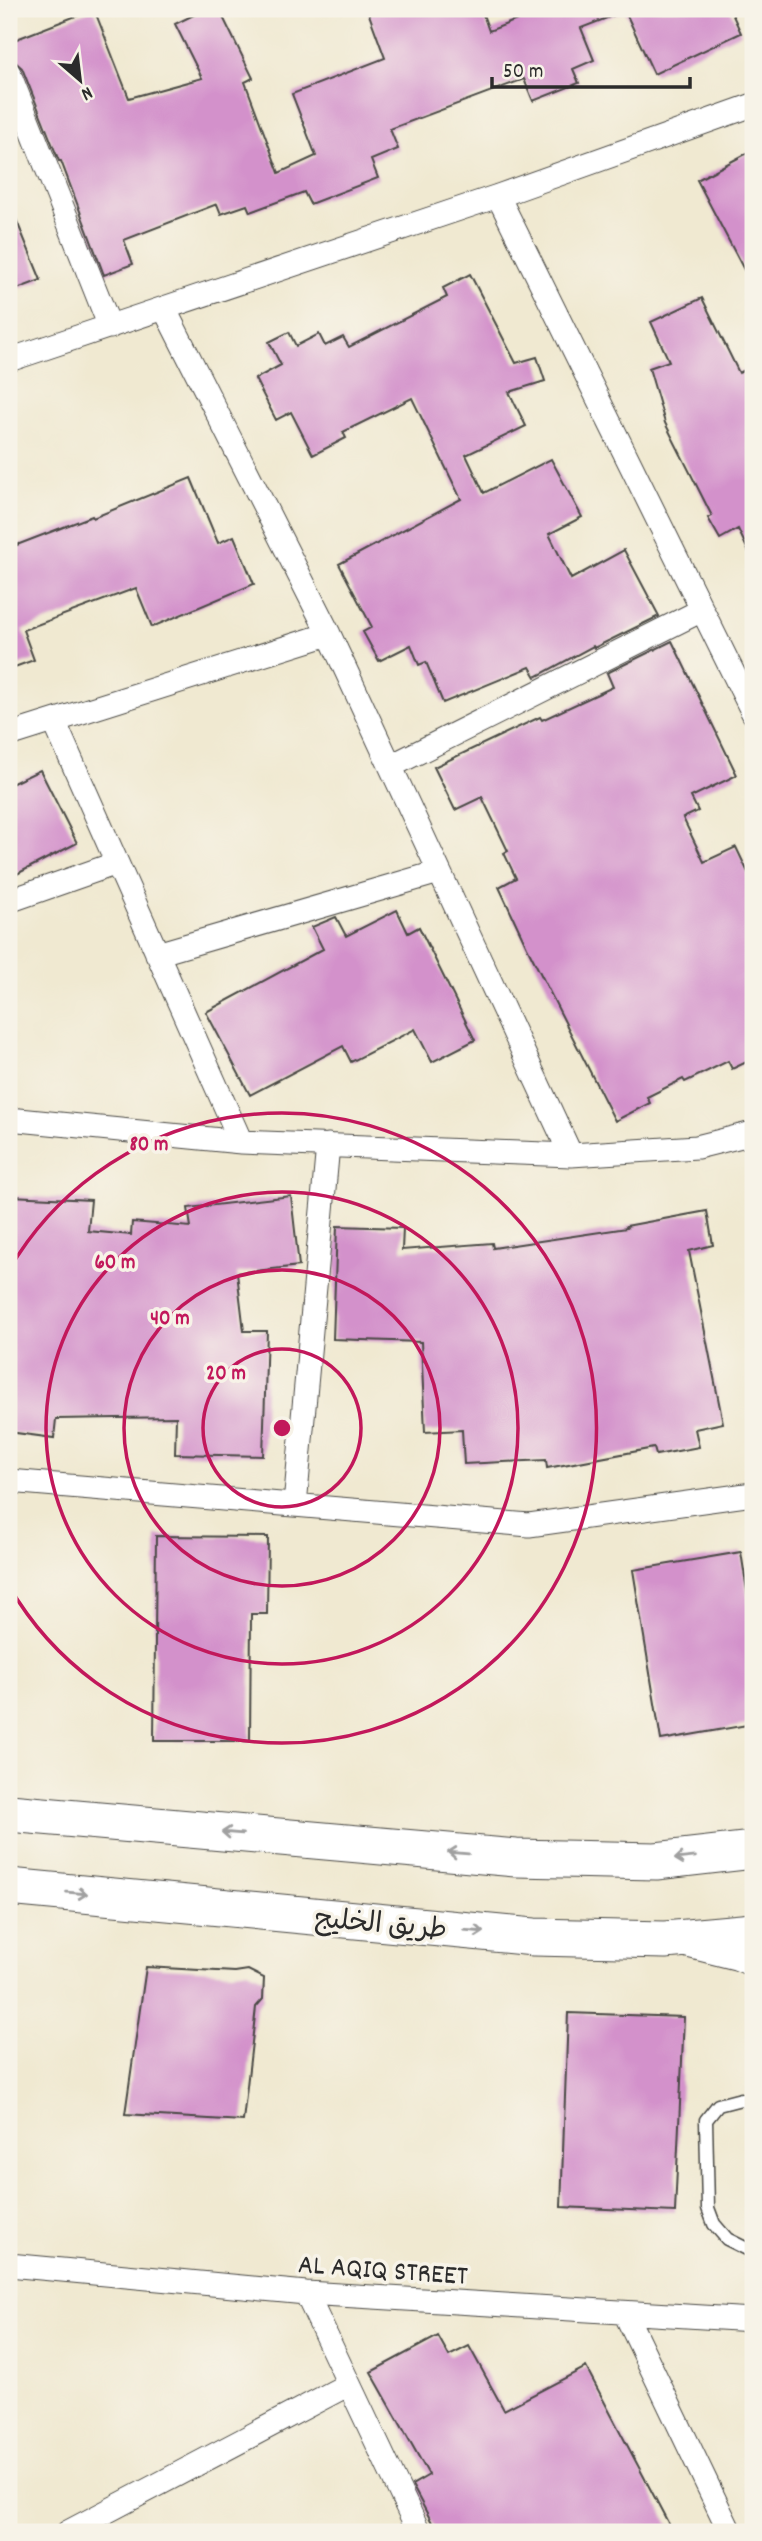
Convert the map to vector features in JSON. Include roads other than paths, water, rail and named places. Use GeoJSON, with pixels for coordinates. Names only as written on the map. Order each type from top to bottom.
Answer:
{"type":"FeatureCollection","features":[{"type":"Feature","properties":{"kind":"main road"},"geometry":{"type":"LineString","coordinates":[[9,1813],[516,1858],[656,1861],[753,1850]]}},
{"type":"Feature","properties":{"kind":"main road","name":"طريق الخليج"},"geometry":{"type":"LineString","coordinates":[[9,1887],[534,1937],[665,1940],[753,1932]]}},
{"type":"Feature","properties":{"kind":"street"},"geometry":{"type":"LineString","coordinates":[[9,74],[110,327]]}},
{"type":"Feature","properties":{"kind":"street"},"geometry":{"type":"LineString","coordinates":[[9,360],[498,196],[753,105]]}},
{"type":"Feature","properties":{"kind":"street"},"geometry":{"type":"LineString","coordinates":[[498,196],[753,713]]}},
{"type":"Feature","properties":{"kind":"street"},"geometry":{"type":"LineString","coordinates":[[164,308],[329,634],[571,1155]]}},
{"type":"Feature","properties":{"kind":"street"},"geometry":{"type":"LineString","coordinates":[[391,766],[702,610]]}},
{"type":"Feature","properties":{"kind":"street"},"geometry":{"type":"LineString","coordinates":[[9,735],[329,634]]}},
{"type":"Feature","properties":{"kind":"street"},"geometry":{"type":"LineString","coordinates":[[54,721],[241,1142]]}},
{"type":"Feature","properties":{"kind":"street"},"geometry":{"type":"LineString","coordinates":[[9,901],[117,863]]}},
{"type":"Feature","properties":{"kind":"street"},"geometry":{"type":"LineString","coordinates":[[157,954],[439,872]]}},
{"type":"Feature","properties":{"kind":"street"},"geometry":{"type":"LineString","coordinates":[[9,1119],[241,1142],[571,1155],[697,1147],[753,1133]]}},
{"type":"Feature","properties":{"kind":"street"},"geometry":{"type":"LineString","coordinates":[[295,1505],[328,1145]]}},
{"type":"Feature","properties":{"kind":"street"},"geometry":{"type":"LineString","coordinates":[[9,1481],[529,1525],[753,1494]]}},
{"type":"Feature","properties":{"kind":"street"},"geometry":{"type":"LineString","coordinates":[[665,1940],[753,1965]]}},
{"type":"Feature","properties":{"kind":"street","name":"AL AQIQ STREET"},"geometry":{"type":"LineString","coordinates":[[9,2265],[306,2293],[753,2320]]}},
{"type":"Feature","properties":{"kind":"street"},"geometry":{"type":"LineString","coordinates":[[306,2293],[419,2532]]}},
{"type":"Feature","properties":{"kind":"street"},"geometry":{"type":"LineString","coordinates":[[625,2313],[730,2532]]}},
{"type":"Feature","properties":{"kind":"street"},"geometry":{"type":"LineString","coordinates":[[68,2532],[349,2384]]}},
{"type":"Feature","properties":{"kind":"lane"},"geometry":{"type":"LineString","coordinates":[[753,2103],[741,2099],[718,2105],[706,2120],[708,2208],[714,2224],[727,2239],[753,2252]]}}]}
